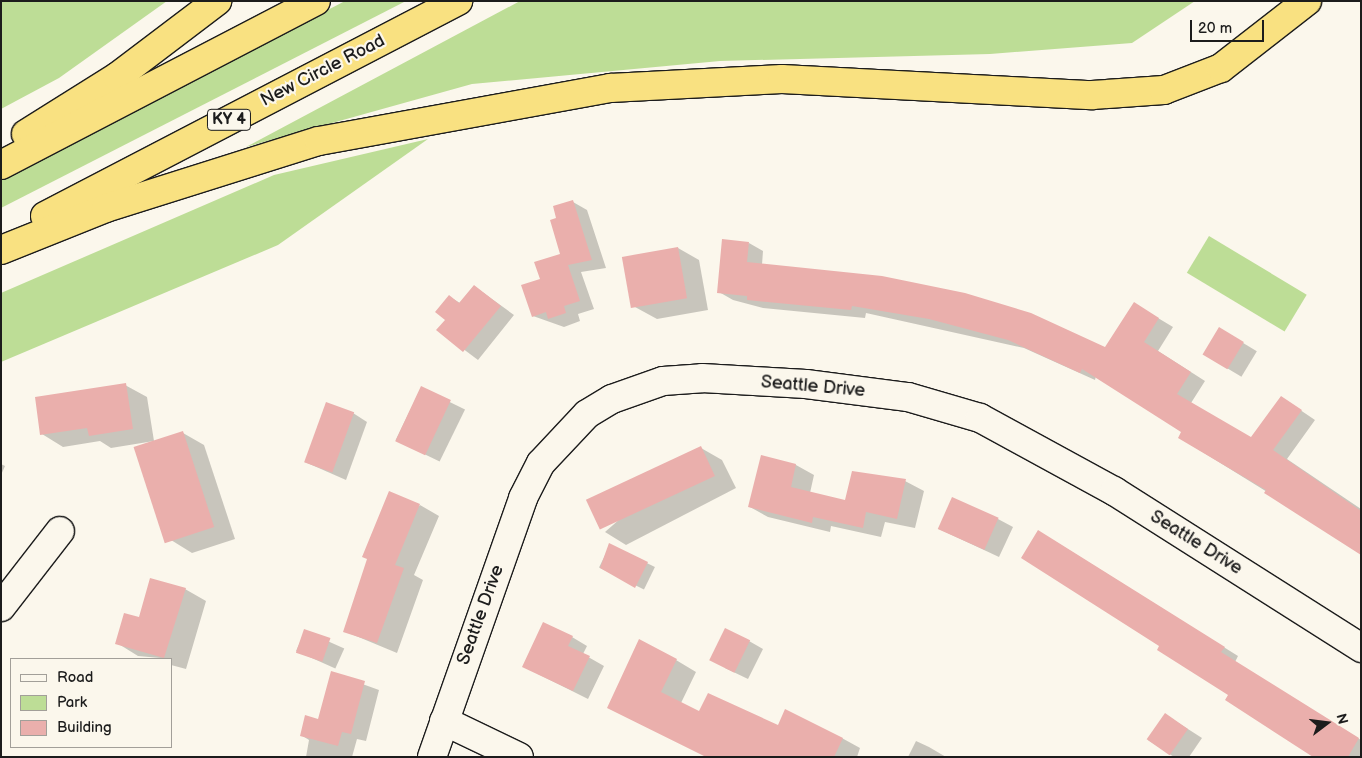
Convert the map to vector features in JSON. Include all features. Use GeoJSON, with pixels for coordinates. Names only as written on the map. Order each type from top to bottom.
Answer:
{"type":"FeatureCollection","features":[{"type":"Feature","properties":{"kind":"highway"},"geometry":{"type":"LineString","coordinates":[[1,149],[117,76],[218,1]]}},
{"type":"Feature","properties":{"kind":"highway"},"geometry":{"type":"LineString","coordinates":[[1,165],[316,1]]}},
{"type":"Feature","properties":{"kind":"highway","name":"New Circle Road"},"geometry":{"type":"LineString","coordinates":[[1,239],[458,1]]}},
{"type":"Feature","properties":{"kind":"highway"},"geometry":{"type":"LineString","coordinates":[[1242,52],[1278,1]]}},
{"type":"Feature","properties":{"kind":"highway"},"geometry":{"type":"LineString","coordinates":[[1,250],[106,208],[319,141],[494,106],[610,88],[782,79],[1132,94],[1195,80],[1242,52],[1307,1]]}},
{"type":"Feature","properties":{"kind":"street","name":"Seattle Drive"},"geometry":{"type":"LineString","coordinates":[[432,757],[523,498],[541,463],[587,414],[612,399],[663,381],[702,378],[806,384],[908,397],[980,418],[1114,491],[1361,648]]}},
{"type":"Feature","properties":{"kind":"street"},"geometry":{"type":"LineString","coordinates":[[1,606],[60,531]]}},
{"type":"Feature","properties":{"kind":"street"},"geometry":{"type":"LineString","coordinates":[[444,721],[519,757]]}},
{"type":"Feature","properties":{"kind":"green space"},"geometry":{"type":"Polygon","coordinates":[[[1,1],[167,1],[59,78],[1,109],[1,1]]]}},
{"type":"Feature","properties":{"kind":"green space"},"geometry":{"type":"Polygon","coordinates":[[[345,1],[406,1],[1,208],[1,180],[345,1]]]}},
{"type":"Feature","properties":{"kind":"green space"},"geometry":{"type":"Polygon","coordinates":[[[520,1],[1195,1],[1132,43],[990,54],[720,61],[472,84],[246,147],[520,1]]]}},
{"type":"Feature","properties":{"kind":"green space"},"geometry":{"type":"Polygon","coordinates":[[[428,139],[278,245],[1,362],[1,293],[274,175],[428,139]]]}},
{"type":"Feature","properties":{"kind":"green space"},"geometry":{"type":"Polygon","coordinates":[[[1209,236],[1307,295],[1285,332],[1187,273],[1209,236]]]}},
{"type":"Feature","properties":{"kind":"building"},"geometry":{"type":"Polygon","coordinates":[[[573,200],[592,260],[568,265],[580,301],[564,306],[566,313],[548,319],[546,312],[532,317],[521,285],[540,279],[534,262],[560,254],[550,220],[556,218],[553,206],[573,200]]]}},
{"type":"Feature","properties":{"kind":"building"},"geometry":{"type":"Polygon","coordinates":[[[722,239],[749,242],[747,262],[882,276],[965,293],[1031,313],[1105,347],[1134,302],[1159,318],[1144,342],[1191,372],[1177,394],[1251,437],[1281,396],[1302,410],[1273,450],[1361,511],[1361,555],[1264,493],[1266,490],[1178,438],[1181,432],[1082,369],[1080,373],[1008,340],[929,319],[852,306],[851,310],[747,300],[747,296],[717,293],[722,239]]]}},
{"type":"Feature","properties":{"kind":"building"},"geometry":{"type":"Polygon","coordinates":[[[678,247],[687,298],[631,308],[622,257],[678,247]]]}},
{"type":"Feature","properties":{"kind":"building"},"geometry":{"type":"Polygon","coordinates":[[[474,285],[501,306],[463,352],[436,330],[445,320],[435,312],[449,295],[459,303],[474,285]]]}},
{"type":"Feature","properties":{"kind":"building"},"geometry":{"type":"Polygon","coordinates":[[[1219,327],[1244,342],[1227,369],[1203,354],[1219,327]]]}},
{"type":"Feature","properties":{"kind":"building"},"geometry":{"type":"Polygon","coordinates":[[[126,383],[133,429],[89,436],[87,428],[40,435],[35,397],[126,383]]]}},
{"type":"Feature","properties":{"kind":"building"},"geometry":{"type":"Polygon","coordinates":[[[421,386],[451,400],[425,455],[395,441],[421,386]]]}},
{"type":"Feature","properties":{"kind":"building"},"geometry":{"type":"Polygon","coordinates":[[[326,402],[354,412],[332,472],[304,462],[326,402]]]}},
{"type":"Feature","properties":{"kind":"building"},"geometry":{"type":"Polygon","coordinates":[[[183,431],[214,527],[165,543],[134,447],[183,431]]]}},
{"type":"Feature","properties":{"kind":"building"},"geometry":{"type":"Polygon","coordinates":[[[701,446],[715,476],[600,530],[586,500],[701,446]]]}},
{"type":"Feature","properties":{"kind":"building"},"geometry":{"type":"Polygon","coordinates":[[[761,455],[796,464],[791,487],[845,500],[852,471],[906,479],[897,519],[866,512],[863,528],[813,517],[812,523],[748,507],[761,455]]]}},
{"type":"Feature","properties":{"kind":"building"},"geometry":{"type":"Polygon","coordinates":[[[389,491],[420,504],[395,565],[404,568],[377,643],[343,632],[367,559],[362,557],[389,491]]]}},
{"type":"Feature","properties":{"kind":"building"},"geometry":{"type":"Polygon","coordinates":[[[952,497],[999,518],[984,550],[938,529],[952,497]]]}},
{"type":"Feature","properties":{"kind":"building"},"geometry":{"type":"Polygon","coordinates":[[[1038,530],[1225,647],[1221,652],[1359,738],[1348,757],[1313,757],[1225,700],[1228,695],[1157,650],[1159,646],[1021,558],[1038,530]]]}},
{"type":"Feature","properties":{"kind":"building"},"geometry":{"type":"Polygon","coordinates":[[[609,543],[648,562],[635,588],[600,568],[609,543]]]}},
{"type":"Feature","properties":{"kind":"building"},"geometry":{"type":"Polygon","coordinates":[[[150,578],[186,588],[164,658],[115,644],[124,613],[139,617],[150,578]]]}},
{"type":"Feature","properties":{"kind":"building"},"geometry":{"type":"Polygon","coordinates":[[[543,622],[573,636],[568,646],[590,656],[573,691],[522,667],[543,622]]]}},
{"type":"Feature","properties":{"kind":"building"},"geometry":{"type":"Polygon","coordinates":[[[725,628],[750,640],[734,673],[709,660],[725,628]]]}},
{"type":"Feature","properties":{"kind":"building"},"geometry":{"type":"Polygon","coordinates":[[[304,629],[330,638],[322,662],[296,653],[304,629]]]}},
{"type":"Feature","properties":{"kind":"building"},"geometry":{"type":"Polygon","coordinates":[[[639,639],[677,659],[661,692],[699,711],[708,693],[778,725],[785,709],[843,738],[834,757],[706,757],[607,708],[639,639]]]}},
{"type":"Feature","properties":{"kind":"building"},"geometry":{"type":"Polygon","coordinates":[[[331,671],[365,681],[351,734],[342,732],[338,746],[300,736],[305,715],[318,719],[331,671]]]}},
{"type":"Feature","properties":{"kind":"building"},"geometry":{"type":"Polygon","coordinates":[[[1165,713],[1188,729],[1170,755],[1147,739],[1165,713]]]}}]}
